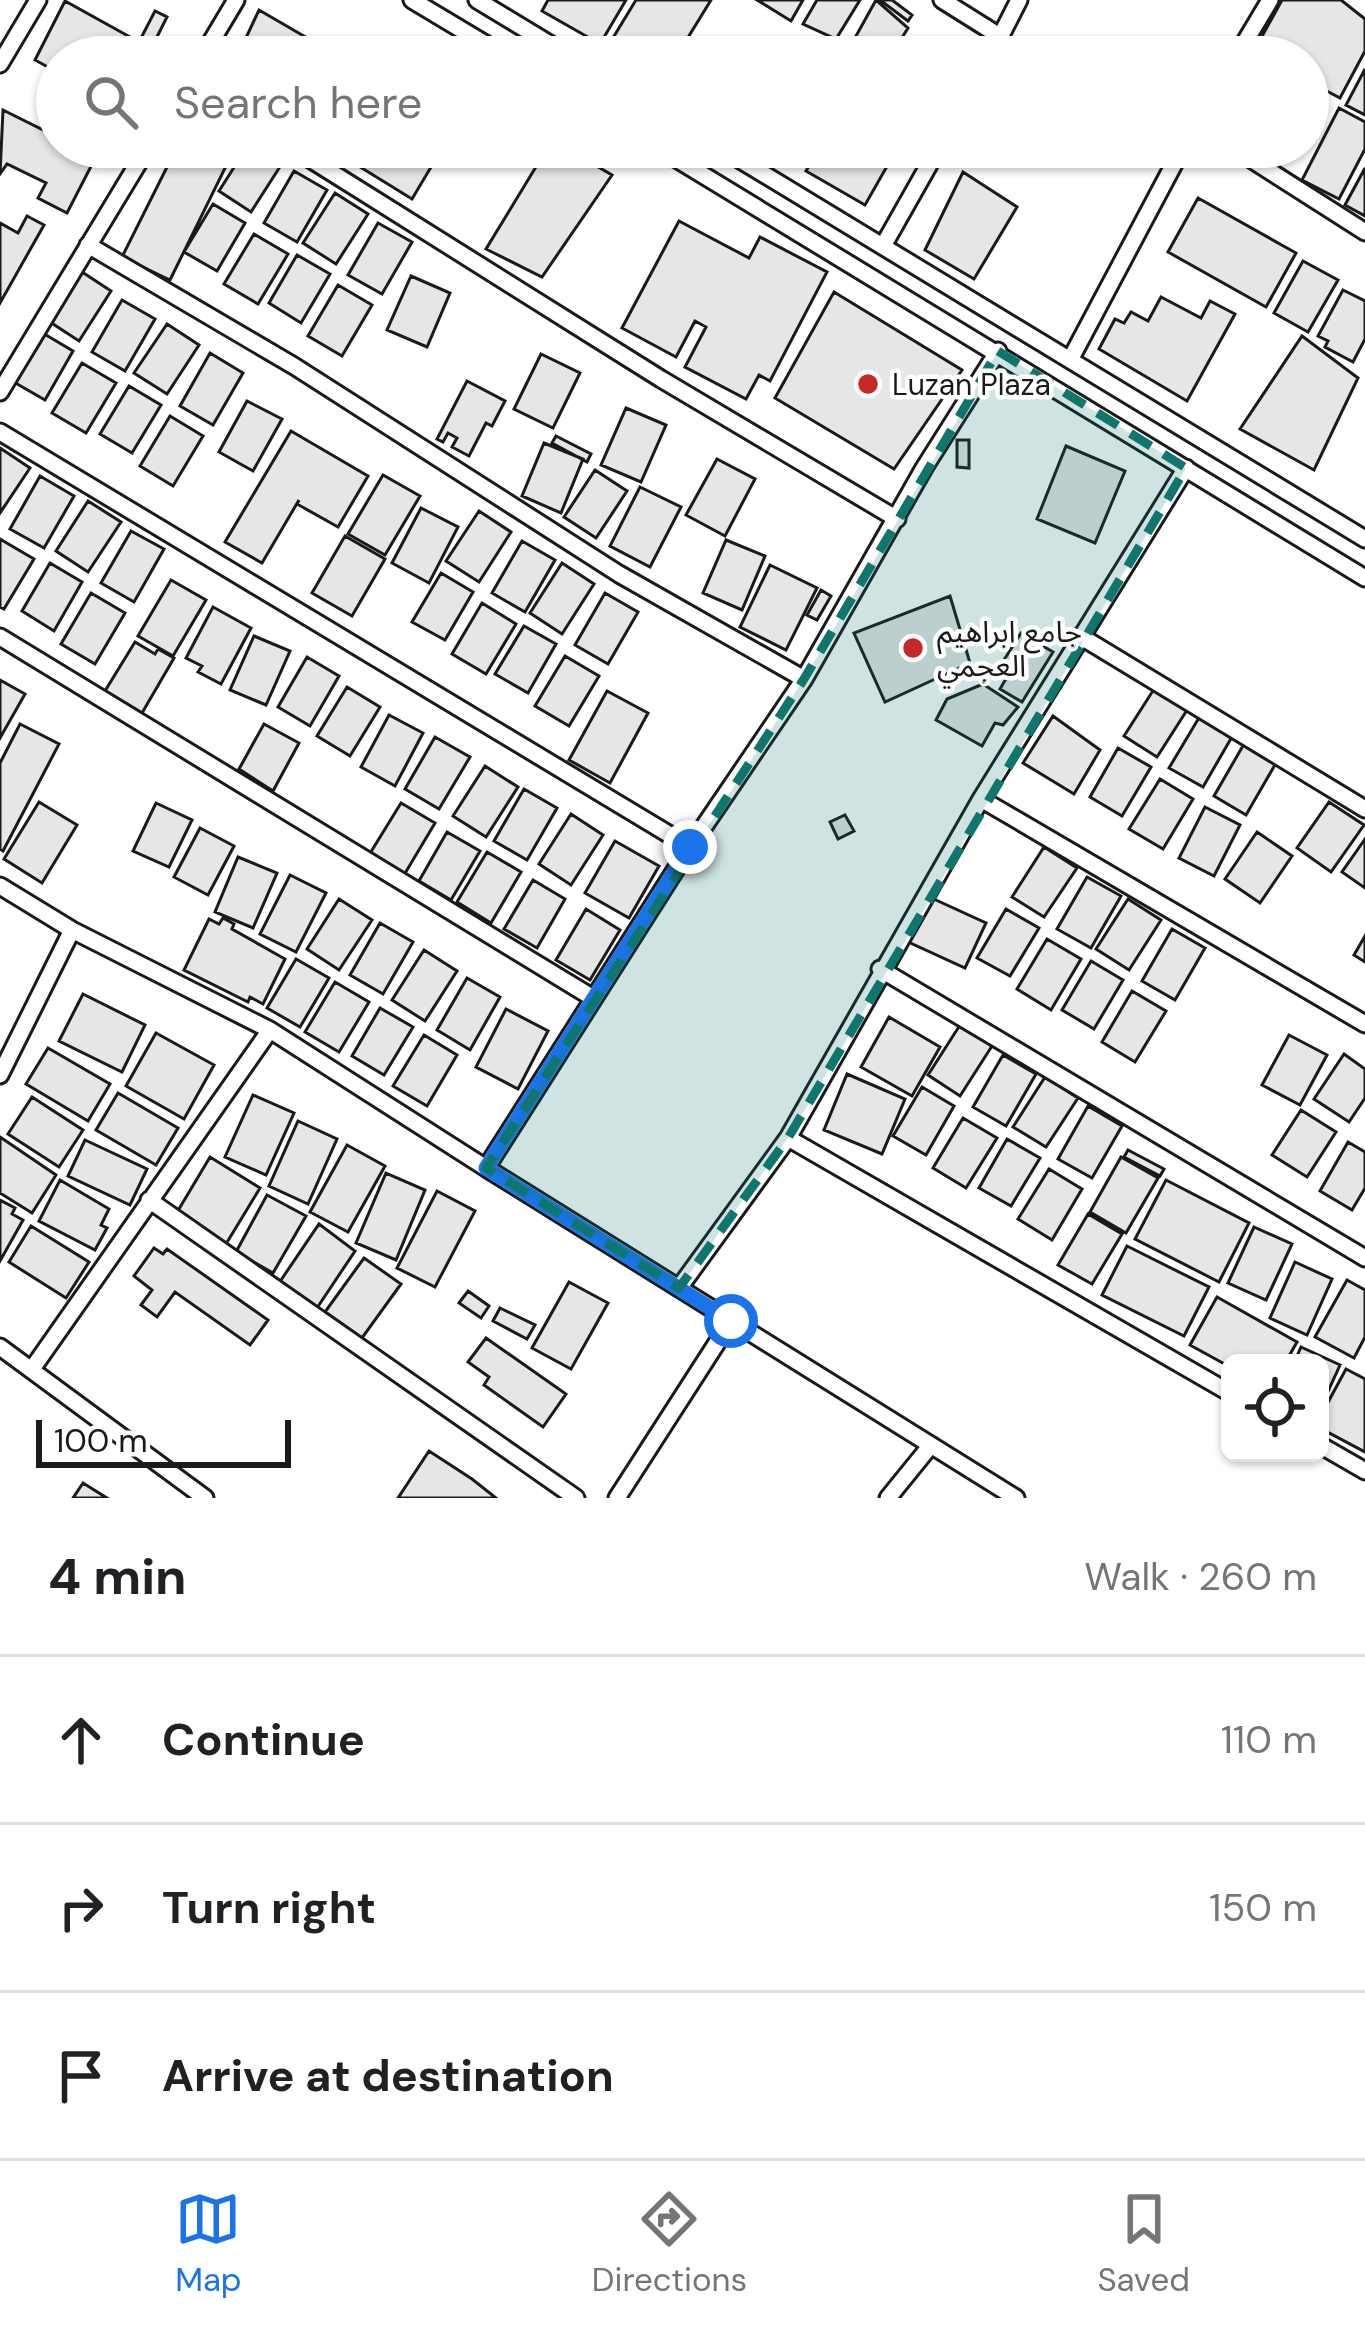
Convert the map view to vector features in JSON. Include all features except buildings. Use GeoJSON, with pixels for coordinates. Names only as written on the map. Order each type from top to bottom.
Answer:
{"type":"FeatureCollection","features":[{"type":"Feature","properties":{"kind":"street"},"geometry":{"type":"LineString","coordinates":[[0,64],[38,0]]}},
{"type":"Feature","properties":{"kind":"street"},"geometry":{"type":"LineString","coordinates":[[215,36],[236,0]]}},
{"type":"Feature","properties":{"kind":"street"},"geometry":{"type":"LineString","coordinates":[[412,0],[472,36]]}},
{"type":"Feature","properties":{"kind":"street"},"geometry":{"type":"LineString","coordinates":[[477,0],[536,36]]}},
{"type":"Feature","properties":{"kind":"street"},"geometry":{"type":"LineString","coordinates":[[942,0],[999,36]]}},
{"type":"Feature","properties":{"kind":"street"},"geometry":{"type":"LineString","coordinates":[[1001,36],[1019,0]]}},
{"type":"Feature","properties":{"kind":"street"},"geometry":{"type":"LineString","coordinates":[[1249,36],[1270,0]]}},
{"type":"Feature","properties":{"kind":"street"},"geometry":{"type":"LineString","coordinates":[[0,392],[135,168]]}},
{"type":"Feature","properties":{"kind":"street"},"geometry":{"type":"LineString","coordinates":[[324,168],[661,379],[898,519]]}},
{"type":"Feature","properties":{"kind":"street"},"geometry":{"type":"LineString","coordinates":[[692,168],[1365,578]]}},
{"type":"Feature","properties":{"kind":"street"},"geometry":{"type":"LineString","coordinates":[[754,168],[1365,539]]}},
{"type":"Feature","properties":{"kind":"street"},"geometry":{"type":"LineString","coordinates":[[883,246],[927,168]]}},
{"type":"Feature","properties":{"kind":"street"},"geometry":{"type":"LineString","coordinates":[[1070,360],[1172,168]]}},
{"type":"Feature","properties":{"kind":"street"},"geometry":{"type":"LineString","coordinates":[[1265,168],[1365,232]]}},
{"type":"Feature","properties":{"kind":"street"},"geometry":{"type":"LineString","coordinates":[[88,245],[294,366],[619,574],[804,679]]}},
{"type":"Feature","properties":{"kind":"street"},"geometry":{"type":"LineString","coordinates":[[486,1168],[690,847],[804,679],[924,468],[998,351]]}},
{"type":"Feature","properties":{"kind":"street"},"geometry":{"type":"LineString","coordinates":[[0,432],[690,847]]}},
{"type":"Feature","properties":{"kind":"street"},"geometry":{"type":"LineString","coordinates":[[679,1288],[788,1138],[880,969],[1186,468]]}},
{"type":"Feature","properties":{"kind":"street"},"geometry":{"type":"LineString","coordinates":[[1080,636],[1365,809]]}},
{"type":"Feature","properties":{"kind":"street"},"geometry":{"type":"LineString","coordinates":[[0,638],[592,998]]}},
{"type":"Feature","properties":{"kind":"street"},"geometry":{"type":"LineString","coordinates":[[981,799],[1365,1024]]}},
{"type":"Feature","properties":{"kind":"street"},"geometry":{"type":"LineString","coordinates":[[0,886],[72,930],[270,1030],[1016,1498]]}},
{"type":"Feature","properties":{"kind":"street"},"geometry":{"type":"LineString","coordinates":[[0,1075],[72,930]]}},
{"type":"Feature","properties":{"kind":"street"},"geometry":{"type":"LineString","coordinates":[[880,969],[1365,1258]]}},
{"type":"Feature","properties":{"kind":"street"},"geometry":{"type":"LineString","coordinates":[[32,1370],[270,1030]]}},
{"type":"Feature","properties":{"kind":"street"},"geometry":{"type":"LineString","coordinates":[[788,1138],[1221,1389]]}},
{"type":"Feature","properties":{"kind":"street"},"geometry":{"type":"LineString","coordinates":[[149,1200],[576,1498]]}},
{"type":"Feature","properties":{"kind":"street"},"geometry":{"type":"LineString","coordinates":[[617,1498],[731,1321]]}},
{"type":"Feature","properties":{"kind":"street"},"geometry":{"type":"LineString","coordinates":[[0,1347],[206,1498]]}},
{"type":"Feature","properties":{"kind":"street"},"geometry":{"type":"LineString","coordinates":[[888,1498],[931,1445]]}},
{"type":"Feature","properties":{"kind":"street"},"geometry":{"type":"LineString","coordinates":[[1329,1450],[1365,1472]]}},
{"type":"Feature","properties":{"kind":"highlighted area"},"geometry":{"type":"Polygon","coordinates":[[[998,351],[1186,468],[788,1138],[679,1288],[486,1168],[804,679],[998,351]]]}},
{"type":"Feature","properties":{"kind":"place","name":"Luzan Plaza"},"geometry":{"type":"Point","coordinates":[868,384]}},
{"type":"Feature","properties":{"kind":"place","name":"جامع ابراهيم العجمي"},"geometry":{"type":"Point","coordinates":[913,648]}},
{"type":"Feature","properties":{"kind":"route"},"geometry":{"type":"LineString","coordinates":[[690,847],[486,1168],[731,1321]]}}]}
